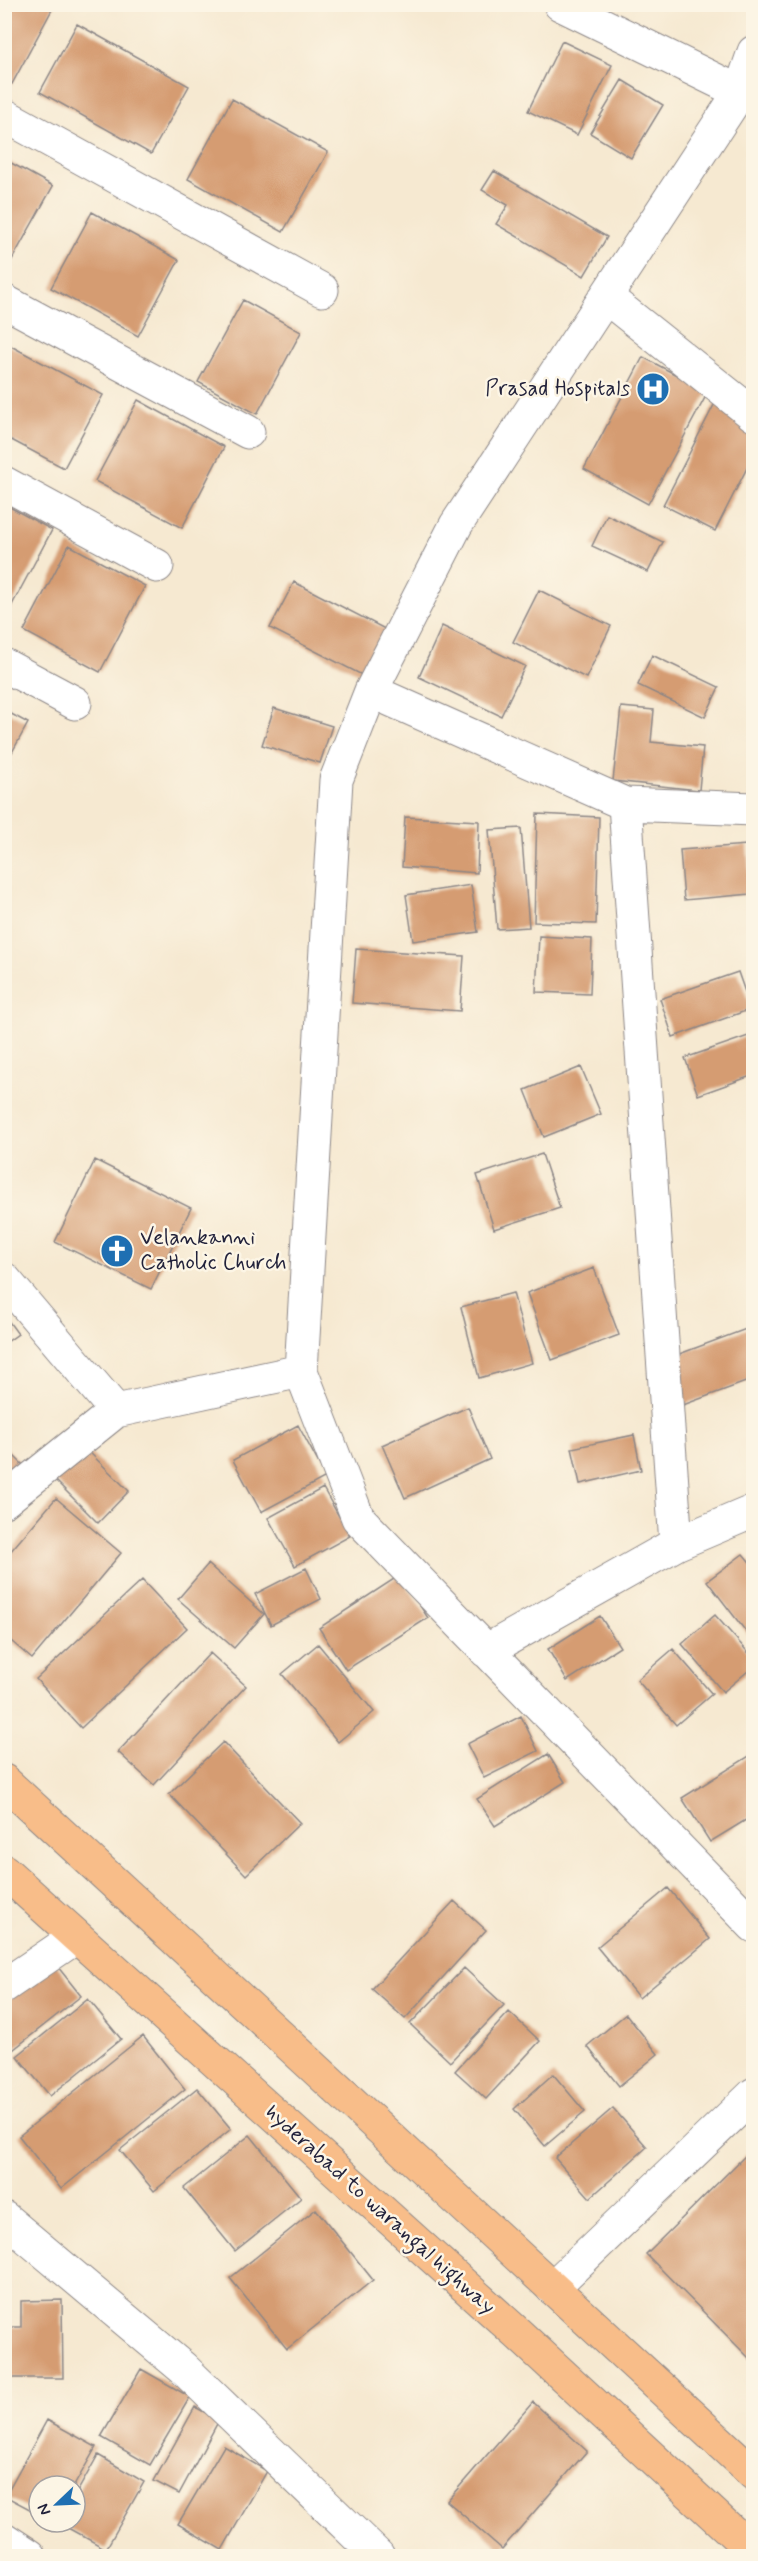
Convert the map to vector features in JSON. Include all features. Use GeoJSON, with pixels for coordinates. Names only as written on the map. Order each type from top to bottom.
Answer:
{"type":"FeatureCollection","features":[{"type":"Feature","properties":{"kind":"main road"},"geometry":{"type":"LineString","coordinates":[[4,1781],[753,2474]]}},
{"type":"Feature","properties":{"kind":"main road","name":"hyderabad to warangal highway"},"geometry":{"type":"LineString","coordinates":[[4,1871],[516,2332],[753,2552]]}},
{"type":"Feature","properties":{"kind":"street"},"geometry":{"type":"LineString","coordinates":[[560,4],[740,92]]}},
{"type":"Feature","properties":{"kind":"street"},"geometry":{"type":"LineString","coordinates":[[753,52],[740,92],[456,525],[371,691],[336,780],[301,1371],[358,1518],[753,1926]]}},
{"type":"Feature","properties":{"kind":"street"},"geometry":{"type":"LineString","coordinates":[[4,115],[322,290]]}},
{"type":"Feature","properties":{"kind":"street"},"geometry":{"type":"LineString","coordinates":[[606,297],[753,415]]}},
{"type":"Feature","properties":{"kind":"street"},"geometry":{"type":"LineString","coordinates":[[4,301],[248,432]]}},
{"type":"Feature","properties":{"kind":"street"},"geometry":{"type":"LineString","coordinates":[[4,483],[157,566]]}},
{"type":"Feature","properties":{"kind":"street"},"geometry":{"type":"LineString","coordinates":[[4,665],[75,703]]}},
{"type":"Feature","properties":{"kind":"street"},"geometry":{"type":"LineString","coordinates":[[371,691],[624,804],[753,809]]}},
{"type":"Feature","properties":{"kind":"street"},"geometry":{"type":"LineString","coordinates":[[624,804],[676,1544]]}},
{"type":"Feature","properties":{"kind":"street"},"geometry":{"type":"LineString","coordinates":[[4,1279],[116,1411]]}},
{"type":"Feature","properties":{"kind":"street"},"geometry":{"type":"LineString","coordinates":[[4,1501],[116,1411],[301,1371]]}},
{"type":"Feature","properties":{"kind":"street"},"geometry":{"type":"LineString","coordinates":[[486,1651],[676,1544],[750,1519]]}},
{"type":"Feature","properties":{"kind":"street"},"geometry":{"type":"LineString","coordinates":[[4,1986],[76,1937]]}},
{"type":"Feature","properties":{"kind":"street"},"geometry":{"type":"LineString","coordinates":[[552,2288],[753,2094]]}},
{"type":"Feature","properties":{"kind":"street"},"geometry":{"type":"LineString","coordinates":[[4,2218],[183,2368],[378,2556]]}},
{"type":"Feature","properties":{"kind":"street"},"geometry":{"type":"LineString","coordinates":[[4,2539],[30,2556]]}},
{"type":"Feature","properties":{"kind":"building"},"geometry":{"type":"Polygon","coordinates":[[[4,4],[55,4],[12,84],[4,80],[4,4]]]}},
{"type":"Feature","properties":{"kind":"building"},"geometry":{"type":"Polygon","coordinates":[[[77,24],[189,86],[151,154],[40,92],[77,24]]]}},
{"type":"Feature","properties":{"kind":"building"},"geometry":{"type":"Polygon","coordinates":[[[562,41],[612,65],[577,135],[528,111],[562,41]]]}},
{"type":"Feature","properties":{"kind":"building"},"geometry":{"type":"Polygon","coordinates":[[[622,80],[663,105],[631,158],[590,133],[622,80]]]}},
{"type":"Feature","properties":{"kind":"building"},"geometry":{"type":"Polygon","coordinates":[[[232,99],[328,152],[283,232],[188,179],[232,99]]]}},
{"type":"Feature","properties":{"kind":"building"},"geometry":{"type":"Polygon","coordinates":[[[4,159],[53,186],[9,265],[4,263],[4,159]]]}},
{"type":"Feature","properties":{"kind":"building"},"geometry":{"type":"Polygon","coordinates":[[[494,171],[607,237],[584,276],[496,224],[508,205],[482,190],[494,171]]]}},
{"type":"Feature","properties":{"kind":"building"},"geometry":{"type":"Polygon","coordinates":[[[92,212],[179,260],[138,336],[51,288],[92,212]]]}},
{"type":"Feature","properties":{"kind":"building"},"geometry":{"type":"Polygon","coordinates":[[[243,300],[301,332],[257,414],[198,382],[243,300]]]}},
{"type":"Feature","properties":{"kind":"building"},"geometry":{"type":"Polygon","coordinates":[[[9,345],[103,395],[64,468],[4,436],[4,354],[9,345]]]}},
{"type":"Feature","properties":{"kind":"building"},"geometry":{"type":"Polygon","coordinates":[[[643,357],[708,392],[648,504],[584,469],[643,357]]]}},
{"type":"Feature","properties":{"kind":"building"},"geometry":{"type":"Polygon","coordinates":[[[138,400],[224,447],[182,528],[95,481],[138,400]]]}},
{"type":"Feature","properties":{"kind":"building"},"geometry":{"type":"Polygon","coordinates":[[[715,403],[754,423],[754,454],[715,531],[663,505],[715,403]]]}},
{"type":"Feature","properties":{"kind":"building"},"geometry":{"type":"Polygon","coordinates":[[[4,504],[52,530],[4,620],[4,504]]]}},
{"type":"Feature","properties":{"kind":"building"},"geometry":{"type":"Polygon","coordinates":[[[607,515],[663,542],[648,572],[592,546],[607,515]]]}},
{"type":"Feature","properties":{"kind":"building"},"geometry":{"type":"Polygon","coordinates":[[[69,545],[145,586],[100,672],[24,631],[69,545]]]}},
{"type":"Feature","properties":{"kind":"building"},"geometry":{"type":"Polygon","coordinates":[[[294,582],[387,630],[364,676],[270,628],[294,582]]]}},
{"type":"Feature","properties":{"kind":"building"},"geometry":{"type":"Polygon","coordinates":[[[539,590],[611,626],[586,678],[513,642],[539,590]]]}},
{"type":"Feature","properties":{"kind":"building"},"geometry":{"type":"Polygon","coordinates":[[[442,626],[525,666],[501,716],[419,677],[442,626]]]}},
{"type":"Feature","properties":{"kind":"building"},"geometry":{"type":"Polygon","coordinates":[[[652,655],[719,687],[705,717],[638,685],[652,655]]]}},
{"type":"Feature","properties":{"kind":"building"},"geometry":{"type":"Polygon","coordinates":[[[621,707],[654,710],[651,742],[703,747],[699,790],[613,781],[621,707]]]}},
{"type":"Feature","properties":{"kind":"building"},"geometry":{"type":"Polygon","coordinates":[[[274,708],[332,726],[320,763],[262,745],[274,708]]]}},
{"type":"Feature","properties":{"kind":"building"},"geometry":{"type":"Polygon","coordinates":[[[4,710],[28,723],[4,767],[4,710]]]}},
{"type":"Feature","properties":{"kind":"building"},"geometry":{"type":"Polygon","coordinates":[[[537,814],[599,817],[596,924],[534,922],[537,814]]]}},
{"type":"Feature","properties":{"kind":"building"},"geometry":{"type":"Polygon","coordinates":[[[405,817],[479,821],[477,873],[402,867],[405,817]]]}},
{"type":"Feature","properties":{"kind":"building"},"geometry":{"type":"Polygon","coordinates":[[[521,828],[529,927],[497,929],[489,830],[521,828]]]}},
{"type":"Feature","properties":{"kind":"building"},"geometry":{"type":"Polygon","coordinates":[[[747,845],[751,894],[684,900],[680,850],[747,845]]]}},
{"type":"Feature","properties":{"kind":"building"},"geometry":{"type":"Polygon","coordinates":[[[471,885],[478,932],[413,941],[406,895],[471,885]]]}},
{"type":"Feature","properties":{"kind":"building"},"geometry":{"type":"Polygon","coordinates":[[[539,936],[592,939],[590,994],[536,992],[539,936]]]}},
{"type":"Feature","properties":{"kind":"building"},"geometry":{"type":"Polygon","coordinates":[[[356,949],[464,956],[460,1011],[352,1003],[356,949]]]}},
{"type":"Feature","properties":{"kind":"building"},"geometry":{"type":"Polygon","coordinates":[[[738,972],[751,1009],[673,1037],[660,999],[738,972]]]}},
{"type":"Feature","properties":{"kind":"building"},"geometry":{"type":"Polygon","coordinates":[[[754,1034],[754,1075],[698,1095],[685,1058],[754,1034]]]}},
{"type":"Feature","properties":{"kind":"building"},"geometry":{"type":"Polygon","coordinates":[[[581,1067],[601,1114],[544,1137],[525,1090],[581,1067]]]}},
{"type":"Feature","properties":{"kind":"building"},"geometry":{"type":"Polygon","coordinates":[[[542,1154],[560,1208],[494,1229],[477,1175],[542,1154]]]}},
{"type":"Feature","properties":{"kind":"building"},"geometry":{"type":"Polygon","coordinates":[[[95,1160],[191,1208],[151,1289],[55,1242],[95,1160]]]}},
{"type":"Feature","properties":{"kind":"building"},"geometry":{"type":"Polygon","coordinates":[[[594,1268],[619,1335],[552,1360],[527,1293],[594,1268]]]}},
{"type":"Feature","properties":{"kind":"building"},"geometry":{"type":"Polygon","coordinates":[[[513,1293],[532,1363],[479,1378],[461,1307],[513,1293]]]}},
{"type":"Feature","properties":{"kind":"building"},"geometry":{"type":"Polygon","coordinates":[[[4,1315],[18,1334],[4,1344],[4,1315]]]}},
{"type":"Feature","properties":{"kind":"building"},"geometry":{"type":"Polygon","coordinates":[[[754,1326],[754,1379],[683,1405],[666,1359],[754,1326]]]}},
{"type":"Feature","properties":{"kind":"building"},"geometry":{"type":"Polygon","coordinates":[[[468,1407],[490,1459],[405,1498],[382,1445],[468,1407]]]}},
{"type":"Feature","properties":{"kind":"building"},"geometry":{"type":"Polygon","coordinates":[[[298,1425],[326,1477],[261,1512],[233,1460],[298,1425]]]}},
{"type":"Feature","properties":{"kind":"building"},"geometry":{"type":"Polygon","coordinates":[[[634,1435],[641,1470],[580,1484],[572,1448],[634,1435]]]}},
{"type":"Feature","properties":{"kind":"building"},"geometry":{"type":"Polygon","coordinates":[[[82,1445],[129,1491],[98,1523],[51,1476],[82,1445]]]}},
{"type":"Feature","properties":{"kind":"building"},"geometry":{"type":"Polygon","coordinates":[[[4,1446],[23,1465],[4,1483],[4,1446]]]}},
{"type":"Feature","properties":{"kind":"building"},"geometry":{"type":"Polygon","coordinates":[[[323,1488],[350,1536],[295,1566],[268,1518],[323,1488]]]}},
{"type":"Feature","properties":{"kind":"building"},"geometry":{"type":"Polygon","coordinates":[[[56,1498],[121,1553],[32,1659],[4,1635],[4,1559],[56,1498]]]}},
{"type":"Feature","properties":{"kind":"building"},"geometry":{"type":"Polygon","coordinates":[[[743,1554],[754,1567],[754,1642],[707,1581],[743,1554]]]}},
{"type":"Feature","properties":{"kind":"building"},"geometry":{"type":"Polygon","coordinates":[[[208,1564],[264,1614],[234,1648],[178,1599],[208,1564]]]}},
{"type":"Feature","properties":{"kind":"building"},"geometry":{"type":"Polygon","coordinates":[[[306,1568],[321,1599],[271,1625],[255,1594],[306,1568]]]}},
{"type":"Feature","properties":{"kind":"building"},"geometry":{"type":"Polygon","coordinates":[[[400,1575],[428,1618],[346,1670],[319,1628],[400,1575]]]}},
{"type":"Feature","properties":{"kind":"building"},"geometry":{"type":"Polygon","coordinates":[[[142,1580],[187,1628],[81,1728],[36,1679],[142,1580]]]}},
{"type":"Feature","properties":{"kind":"building"},"geometry":{"type":"Polygon","coordinates":[[[715,1615],[754,1659],[754,1666],[723,1692],[682,1644],[715,1615]]]}},
{"type":"Feature","properties":{"kind":"building"},"geometry":{"type":"Polygon","coordinates":[[[600,1616],[620,1647],[567,1681],[548,1649],[600,1616]]]}},
{"type":"Feature","properties":{"kind":"building"},"geometry":{"type":"Polygon","coordinates":[[[318,1644],[374,1712],[338,1742],[282,1674],[318,1644]]]}},
{"type":"Feature","properties":{"kind":"building"},"geometry":{"type":"Polygon","coordinates":[[[673,1649],[712,1694],[676,1725],[637,1680],[673,1649]]]}},
{"type":"Feature","properties":{"kind":"building"},"geometry":{"type":"Polygon","coordinates":[[[210,1653],[246,1686],[154,1785],[118,1752],[210,1653]]]}},
{"type":"Feature","properties":{"kind":"building"},"geometry":{"type":"Polygon","coordinates":[[[521,1716],[538,1751],[484,1778],[467,1744],[521,1716]]]}},
{"type":"Feature","properties":{"kind":"building"},"geometry":{"type":"Polygon","coordinates":[[[223,1742],[300,1823],[246,1875],[169,1794],[223,1742]]]}},
{"type":"Feature","properties":{"kind":"building"},"geometry":{"type":"Polygon","coordinates":[[[754,1753],[754,1815],[710,1842],[682,1798],[754,1753]]]}},
{"type":"Feature","properties":{"kind":"building"},"geometry":{"type":"Polygon","coordinates":[[[548,1754],[565,1782],[495,1826],[477,1799],[548,1754]]]}},
{"type":"Feature","properties":{"kind":"building"},"geometry":{"type":"Polygon","coordinates":[[[668,1888],[710,1939],[639,1998],[597,1947],[668,1888]]]}},
{"type":"Feature","properties":{"kind":"building"},"geometry":{"type":"Polygon","coordinates":[[[454,1901],[486,1930],[405,2019],[372,1989],[454,1901]]]}},
{"type":"Feature","properties":{"kind":"building"},"geometry":{"type":"Polygon","coordinates":[[[54,1962],[81,1996],[4,2057],[4,2003],[54,1962]]]}},
{"type":"Feature","properties":{"kind":"building"},"geometry":{"type":"Polygon","coordinates":[[[464,1968],[504,2005],[450,2062],[410,2024],[464,1968]]]}},
{"type":"Feature","properties":{"kind":"building"},"geometry":{"type":"Polygon","coordinates":[[[88,1999],[121,2039],[50,2096],[17,2056],[88,1999]]]}},
{"type":"Feature","properties":{"kind":"building"},"geometry":{"type":"Polygon","coordinates":[[[509,2012],[540,2041],[486,2099],[455,2071],[509,2012]]]}},
{"type":"Feature","properties":{"kind":"building"},"geometry":{"type":"Polygon","coordinates":[[[626,2014],[658,2054],[619,2086],[587,2046],[626,2014]]]}},
{"type":"Feature","properties":{"kind":"building"},"geometry":{"type":"Polygon","coordinates":[[[143,2036],[185,2089],[61,2189],[19,2136],[143,2036]]]}},
{"type":"Feature","properties":{"kind":"building"},"geometry":{"type":"Polygon","coordinates":[[[553,2074],[585,2112],[545,2146],[514,2109],[553,2074]]]}},
{"type":"Feature","properties":{"kind":"building"},"geometry":{"type":"Polygon","coordinates":[[[197,2088],[231,2129],[154,2191],[120,2150],[197,2088]]]}},
{"type":"Feature","properties":{"kind":"building"},"geometry":{"type":"Polygon","coordinates":[[[613,2108],[647,2147],[590,2198],[555,2158],[613,2108]]]}},
{"type":"Feature","properties":{"kind":"building"},"geometry":{"type":"Polygon","coordinates":[[[250,2135],[301,2198],[235,2251],[184,2188],[250,2135]]]}},
{"type":"Feature","properties":{"kind":"building"},"geometry":{"type":"Polygon","coordinates":[[[754,2147],[754,2363],[646,2254],[754,2147]]]}},
{"type":"Feature","properties":{"kind":"building"},"geometry":{"type":"Polygon","coordinates":[[[316,2209],[373,2280],[287,2349],[230,2278],[316,2209]]]}},
{"type":"Feature","properties":{"kind":"building"},"geometry":{"type":"Polygon","coordinates":[[[62,2300],[63,2378],[4,2378],[4,2327],[21,2327],[21,2301],[62,2300]]]}},
{"type":"Feature","properties":{"kind":"building"},"geometry":{"type":"Polygon","coordinates":[[[141,2369],[190,2397],[150,2465],[101,2437],[141,2369]]]}},
{"type":"Feature","properties":{"kind":"building"},"geometry":{"type":"Polygon","coordinates":[[[533,2402],[587,2451],[502,2549],[447,2501],[533,2402]]]}},
{"type":"Feature","properties":{"kind":"building"},"geometry":{"type":"Polygon","coordinates":[[[195,2407],[219,2420],[179,2494],[154,2481],[195,2407]]]}},
{"type":"Feature","properties":{"kind":"building"},"geometry":{"type":"Polygon","coordinates":[[[47,2420],[96,2447],[81,2474],[27,2474],[27,2508],[5,2496],[47,2420]]]}},
{"type":"Feature","properties":{"kind":"building"},"geometry":{"type":"Polygon","coordinates":[[[224,2446],[267,2471],[222,2550],[178,2524],[224,2446]]]}},
{"type":"Feature","properties":{"kind":"building"},"geometry":{"type":"Polygon","coordinates":[[[98,2455],[144,2482],[106,2549],[79,2534],[87,2534],[87,2475],[98,2455]]]}},
{"type":"Feature","properties":{"kind":"place","name":"Prasad Hospitals"},"geometry":{"type":"Point","coordinates":[653,389]}},
{"type":"Feature","properties":{"kind":"place","name":"Velankanni Catholic Church"},"geometry":{"type":"Point","coordinates":[117,1251]}}]}
